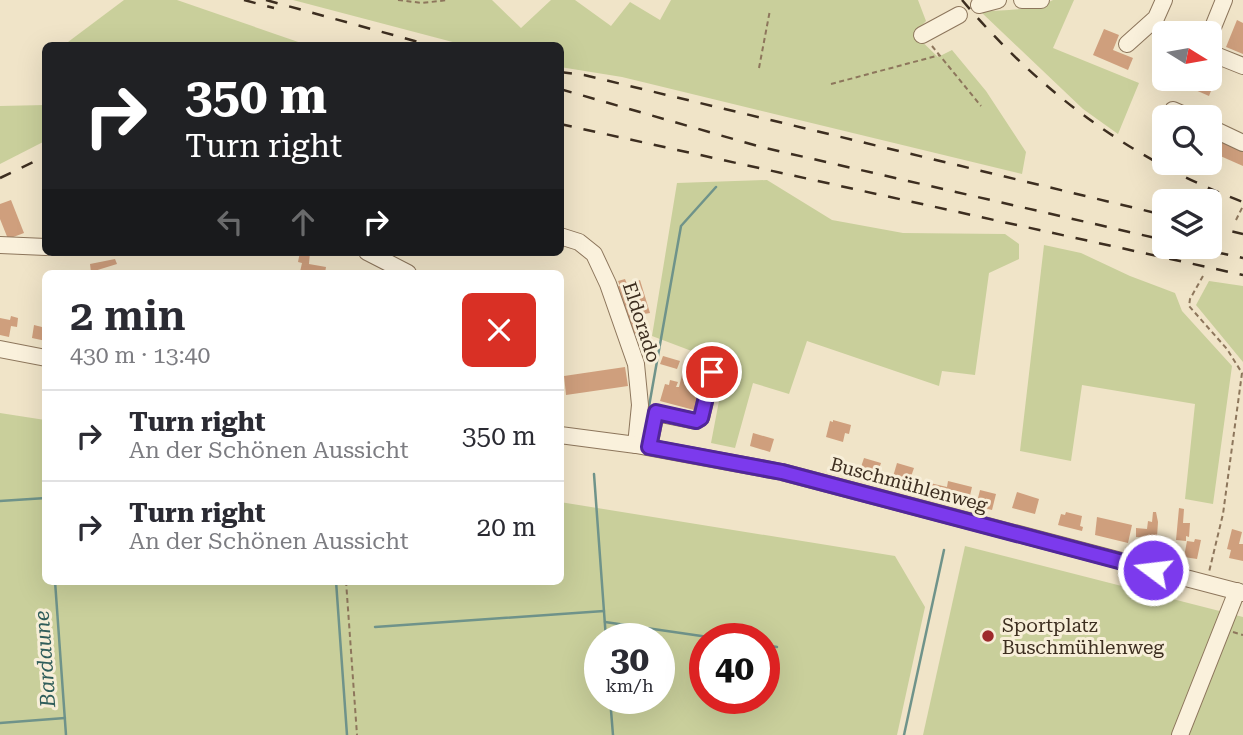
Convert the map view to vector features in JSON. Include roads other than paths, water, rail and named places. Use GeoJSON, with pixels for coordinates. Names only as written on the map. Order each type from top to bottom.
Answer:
{"type":"FeatureCollection","features":[{"type":"Feature","properties":{"kind":"street"},"geometry":{"type":"LineString","coordinates":[[979,5],[998,0]]}},
{"type":"Feature","properties":{"kind":"street"},"geometry":{"type":"LineString","coordinates":[[1022,0],[1041,0]]}},
{"type":"Feature","properties":{"kind":"street"},"geometry":{"type":"LineString","coordinates":[[1127,44],[1156,18],[1164,0]]}},
{"type":"Feature","properties":{"kind":"street"},"geometry":{"type":"LineString","coordinates":[[1215,21],[1224,0]]}},
{"type":"Feature","properties":{"kind":"street"},"geometry":{"type":"LineString","coordinates":[[922,35],[959,15]]}},
{"type":"Feature","properties":{"kind":"street"},"geometry":{"type":"LineString","coordinates":[[1222,58],[1243,66]]}},
{"type":"Feature","properties":{"kind":"street"},"geometry":{"type":"LineString","coordinates":[[1222,133],[1243,143]]}},
{"type":"Feature","properties":{"kind":"street","name":"Eldorado"},"geometry":{"type":"LineString","coordinates":[[564,237],[579,242],[594,254],[612,297],[636,364],[642,446]]}},
{"type":"Feature","properties":{"kind":"street"},"geometry":{"type":"LineString","coordinates":[[0,245],[42,247]]}},
{"type":"Feature","properties":{"kind":"street"},"geometry":{"type":"LineString","coordinates":[[375,256],[402,270]]}},
{"type":"Feature","properties":{"kind":"street"},"geometry":{"type":"LineString","coordinates":[[0,349],[42,357]]}},
{"type":"Feature","properties":{"kind":"street"},"geometry":{"type":"LineString","coordinates":[[642,446],[656,412],[696,421],[701,418],[712,372]]}},
{"type":"Feature","properties":{"kind":"street","name":"Buschmühlenweg"},"geometry":{"type":"LineString","coordinates":[[564,436],[642,446],[782,472],[1240,592]]}},
{"type":"Feature","properties":{"kind":"street"},"geometry":{"type":"LineString","coordinates":[[1180,735],[1240,592]]}},
{"type":"Feature","properties":{"kind":"waterway"},"geometry":{"type":"LineString","coordinates":[[648,412],[681,226],[716,187]]}},
{"type":"Feature","properties":{"kind":"waterway"},"geometry":{"type":"LineString","coordinates":[[594,474],[605,623]]}},
{"type":"Feature","properties":{"kind":"waterway"},"geometry":{"type":"LineString","coordinates":[[0,501],[42,498]]}},
{"type":"Feature","properties":{"kind":"waterway"},"geometry":{"type":"LineString","coordinates":[[904,735],[944,550]]}},
{"type":"Feature","properties":{"kind":"waterway","name":"Bardaune"},"geometry":{"type":"LineString","coordinates":[[55,585],[66,735]]}},
{"type":"Feature","properties":{"kind":"waterway"},"geometry":{"type":"LineString","coordinates":[[336,585],[347,735]]}},
{"type":"Feature","properties":{"kind":"waterway"},"geometry":{"type":"LineString","coordinates":[[375,627],[604,611]]}},
{"type":"Feature","properties":{"kind":"waterway"},"geometry":{"type":"LineString","coordinates":[[605,622],[689,634]]}},
{"type":"Feature","properties":{"kind":"waterway"},"geometry":{"type":"LineString","coordinates":[[611,714],[613,735]]}},
{"type":"Feature","properties":{"kind":"waterway"},"geometry":{"type":"LineString","coordinates":[[0,723],[65,718]]}},
{"type":"Feature","properties":{"kind":"railway"},"geometry":{"type":"LineString","coordinates":[[244,0],[274,8]]}},
{"type":"Feature","properties":{"kind":"railway"},"geometry":{"type":"LineString","coordinates":[[266,0],[418,42]]}},
{"type":"Feature","properties":{"kind":"railway"},"geometry":{"type":"LineString","coordinates":[[962,0],[1023,64],[1089,119],[1163,166],[1243,202]]}},
{"type":"Feature","properties":{"kind":"railway"},"geometry":{"type":"LineString","coordinates":[[564,72],[584,75],[1152,212]]}},
{"type":"Feature","properties":{"kind":"railway"},"geometry":{"type":"LineString","coordinates":[[564,90],[761,147],[1152,237]]}},
{"type":"Feature","properties":{"kind":"railway"},"geometry":{"type":"LineString","coordinates":[[564,125],[1243,275]]}},
{"type":"Feature","properties":{"kind":"railway"},"geometry":{"type":"LineString","coordinates":[[0,178],[42,158]]}},
{"type":"Feature","properties":{"kind":"railway"},"geometry":{"type":"LineString","coordinates":[[1222,229],[1243,234]]}},
{"type":"Feature","properties":{"kind":"railway"},"geometry":{"type":"LineString","coordinates":[[1222,253],[1243,258]]}},
{"type":"Feature","properties":{"kind":"place","name":"Sportplatz Buschmühlenweg"},"geometry":{"type":"Point","coordinates":[988,636]}}]}
